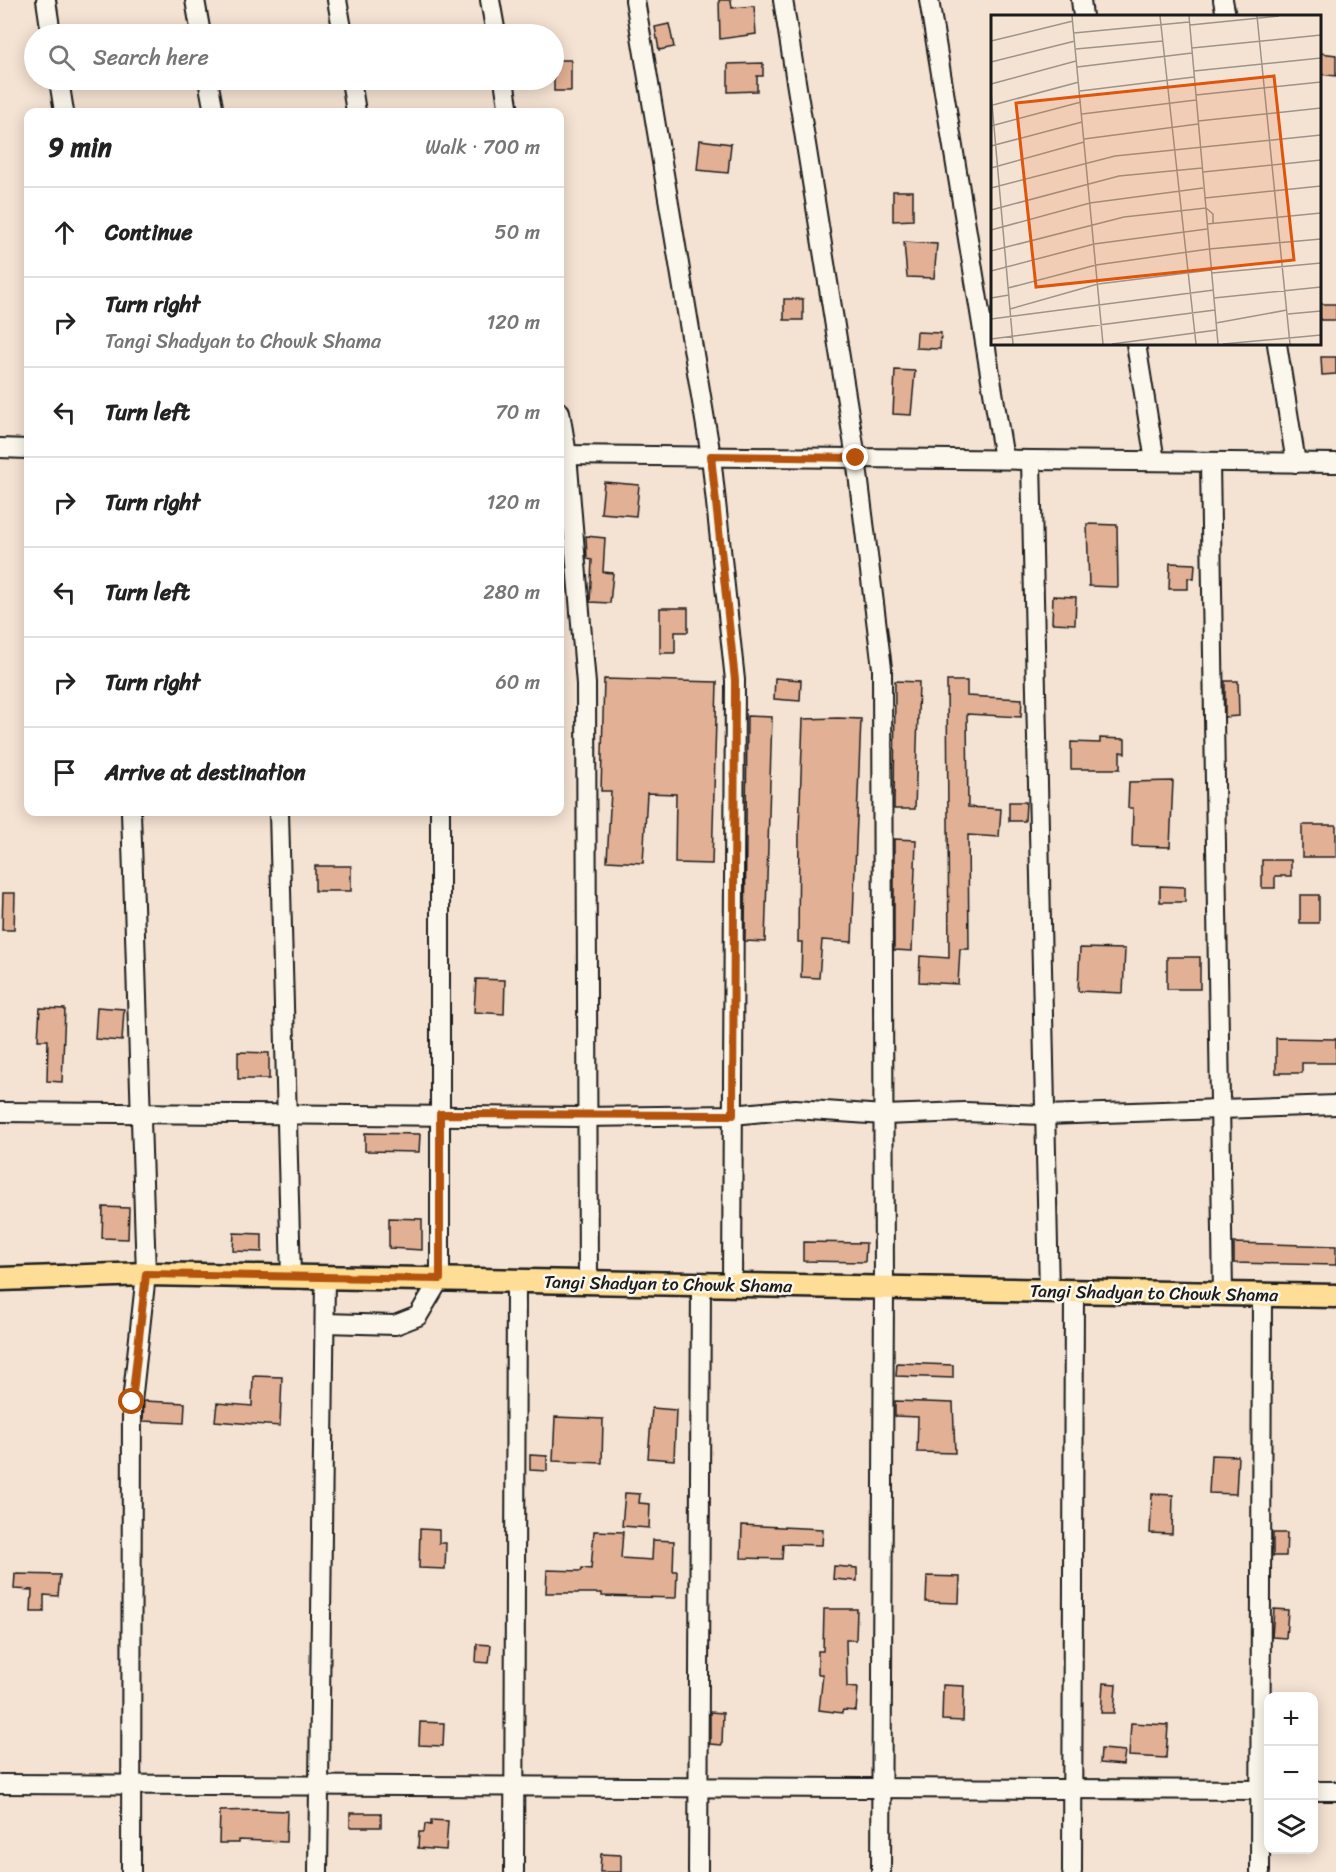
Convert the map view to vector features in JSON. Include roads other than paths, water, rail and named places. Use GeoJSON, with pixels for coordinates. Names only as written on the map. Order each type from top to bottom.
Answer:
{"type":"FeatureCollection","features":[{"type":"Feature","properties":{"kind":"main road","name":"Tangi Shadyan to Chowk Shama"},"geometry":{"type":"LineString","coordinates":[[0,1279],[146,1274],[1336,1296]]}},
{"type":"Feature","properties":{"kind":"street"},"geometry":{"type":"LineString","coordinates":[[46,0],[50,24]]}},
{"type":"Feature","properties":{"kind":"street"},"geometry":{"type":"LineString","coordinates":[[195,0],[199,24]]}},
{"type":"Feature","properties":{"kind":"street"},"geometry":{"type":"LineString","coordinates":[[337,0],[341,24]]}},
{"type":"Feature","properties":{"kind":"street"},"geometry":{"type":"LineString","coordinates":[[490,0],[494,24]]}},
{"type":"Feature","properties":{"kind":"street"},"geometry":{"type":"LineString","coordinates":[[635,0],[711,456],[735,680],[732,1286]]}},
{"type":"Feature","properties":{"kind":"street"},"geometry":{"type":"LineString","coordinates":[[783,0],[856,458],[882,668],[884,1289],[881,1872]]}},
{"type":"Feature","properties":{"kind":"street"},"geometry":{"type":"LineString","coordinates":[[929,0],[1004,459]]}},
{"type":"Feature","properties":{"kind":"street"},"geometry":{"type":"LineString","coordinates":[[1081,0],[1083,15]]}},
{"type":"Feature","properties":{"kind":"street"},"geometry":{"type":"LineString","coordinates":[[1223,0],[1226,15]]}},
{"type":"Feature","properties":{"kind":"street"},"geometry":{"type":"LineString","coordinates":[[61,90],[63,108]]}},
{"type":"Feature","properties":{"kind":"street"},"geometry":{"type":"LineString","coordinates":[[210,90],[213,108]]}},
{"type":"Feature","properties":{"kind":"street"},"geometry":{"type":"LineString","coordinates":[[353,90],[355,108]]}},
{"type":"Feature","properties":{"kind":"street"},"geometry":{"type":"LineString","coordinates":[[506,90],[508,108]]}},
{"type":"Feature","properties":{"kind":"street"},"geometry":{"type":"LineString","coordinates":[[1136,345],[1155,461]]}},
{"type":"Feature","properties":{"kind":"street"},"geometry":{"type":"LineString","coordinates":[[1277,345],[1296,463]]}},
{"type":"Feature","properties":{"kind":"street"},"geometry":{"type":"LineString","coordinates":[[0,448],[24,449]]}},
{"type":"Feature","properties":{"kind":"street"},"geometry":{"type":"LineString","coordinates":[[564,455],[1336,463]]}},
{"type":"Feature","properties":{"kind":"street"},"geometry":{"type":"LineString","coordinates":[[1031,460],[1049,1292]]}},
{"type":"Feature","properties":{"kind":"street"},"geometry":{"type":"LineString","coordinates":[[1210,462],[1222,1110],[1223,1294]]}},
{"type":"Feature","properties":{"kind":"street"},"geometry":{"type":"LineString","coordinates":[[564,465],[586,684],[588,1283]]}},
{"type":"Feature","properties":{"kind":"street"},"geometry":{"type":"LineString","coordinates":[[130,816],[146,1274],[132,1402],[131,1872]]}},
{"type":"Feature","properties":{"kind":"street"},"geometry":{"type":"LineString","coordinates":[[279,816],[291,1277]]}},
{"type":"Feature","properties":{"kind":"street"},"geometry":{"type":"LineString","coordinates":[[325,1323],[395,1325],[418,1316],[440,1279],[440,816]]}},
{"type":"Feature","properties":{"kind":"street"},"geometry":{"type":"LineString","coordinates":[[0,1112],[587,1116],[733,1115],[795,1109],[884,1115],[965,1112],[1045,1115],[1336,1105]]}},
{"type":"Feature","properties":{"kind":"street"},"geometry":{"type":"LineString","coordinates":[[318,1872],[325,1277]]}},
{"type":"Feature","properties":{"kind":"street"},"geometry":{"type":"LineString","coordinates":[[514,1872],[516,1281]]}},
{"type":"Feature","properties":{"kind":"street"},"geometry":{"type":"LineString","coordinates":[[698,1872],[701,1285]]}},
{"type":"Feature","properties":{"kind":"street"},"geometry":{"type":"LineString","coordinates":[[1072,1872],[1074,1292]]}},
{"type":"Feature","properties":{"kind":"street"},"geometry":{"type":"LineString","coordinates":[[1260,1872],[1264,1790],[1262,1295]]}},
{"type":"Feature","properties":{"kind":"street"},"geometry":{"type":"LineString","coordinates":[[0,1784],[1264,1790]]}},
{"type":"Feature","properties":{"kind":"street"},"geometry":{"type":"LineString","coordinates":[[1318,1791],[1336,1791]]}}]}
